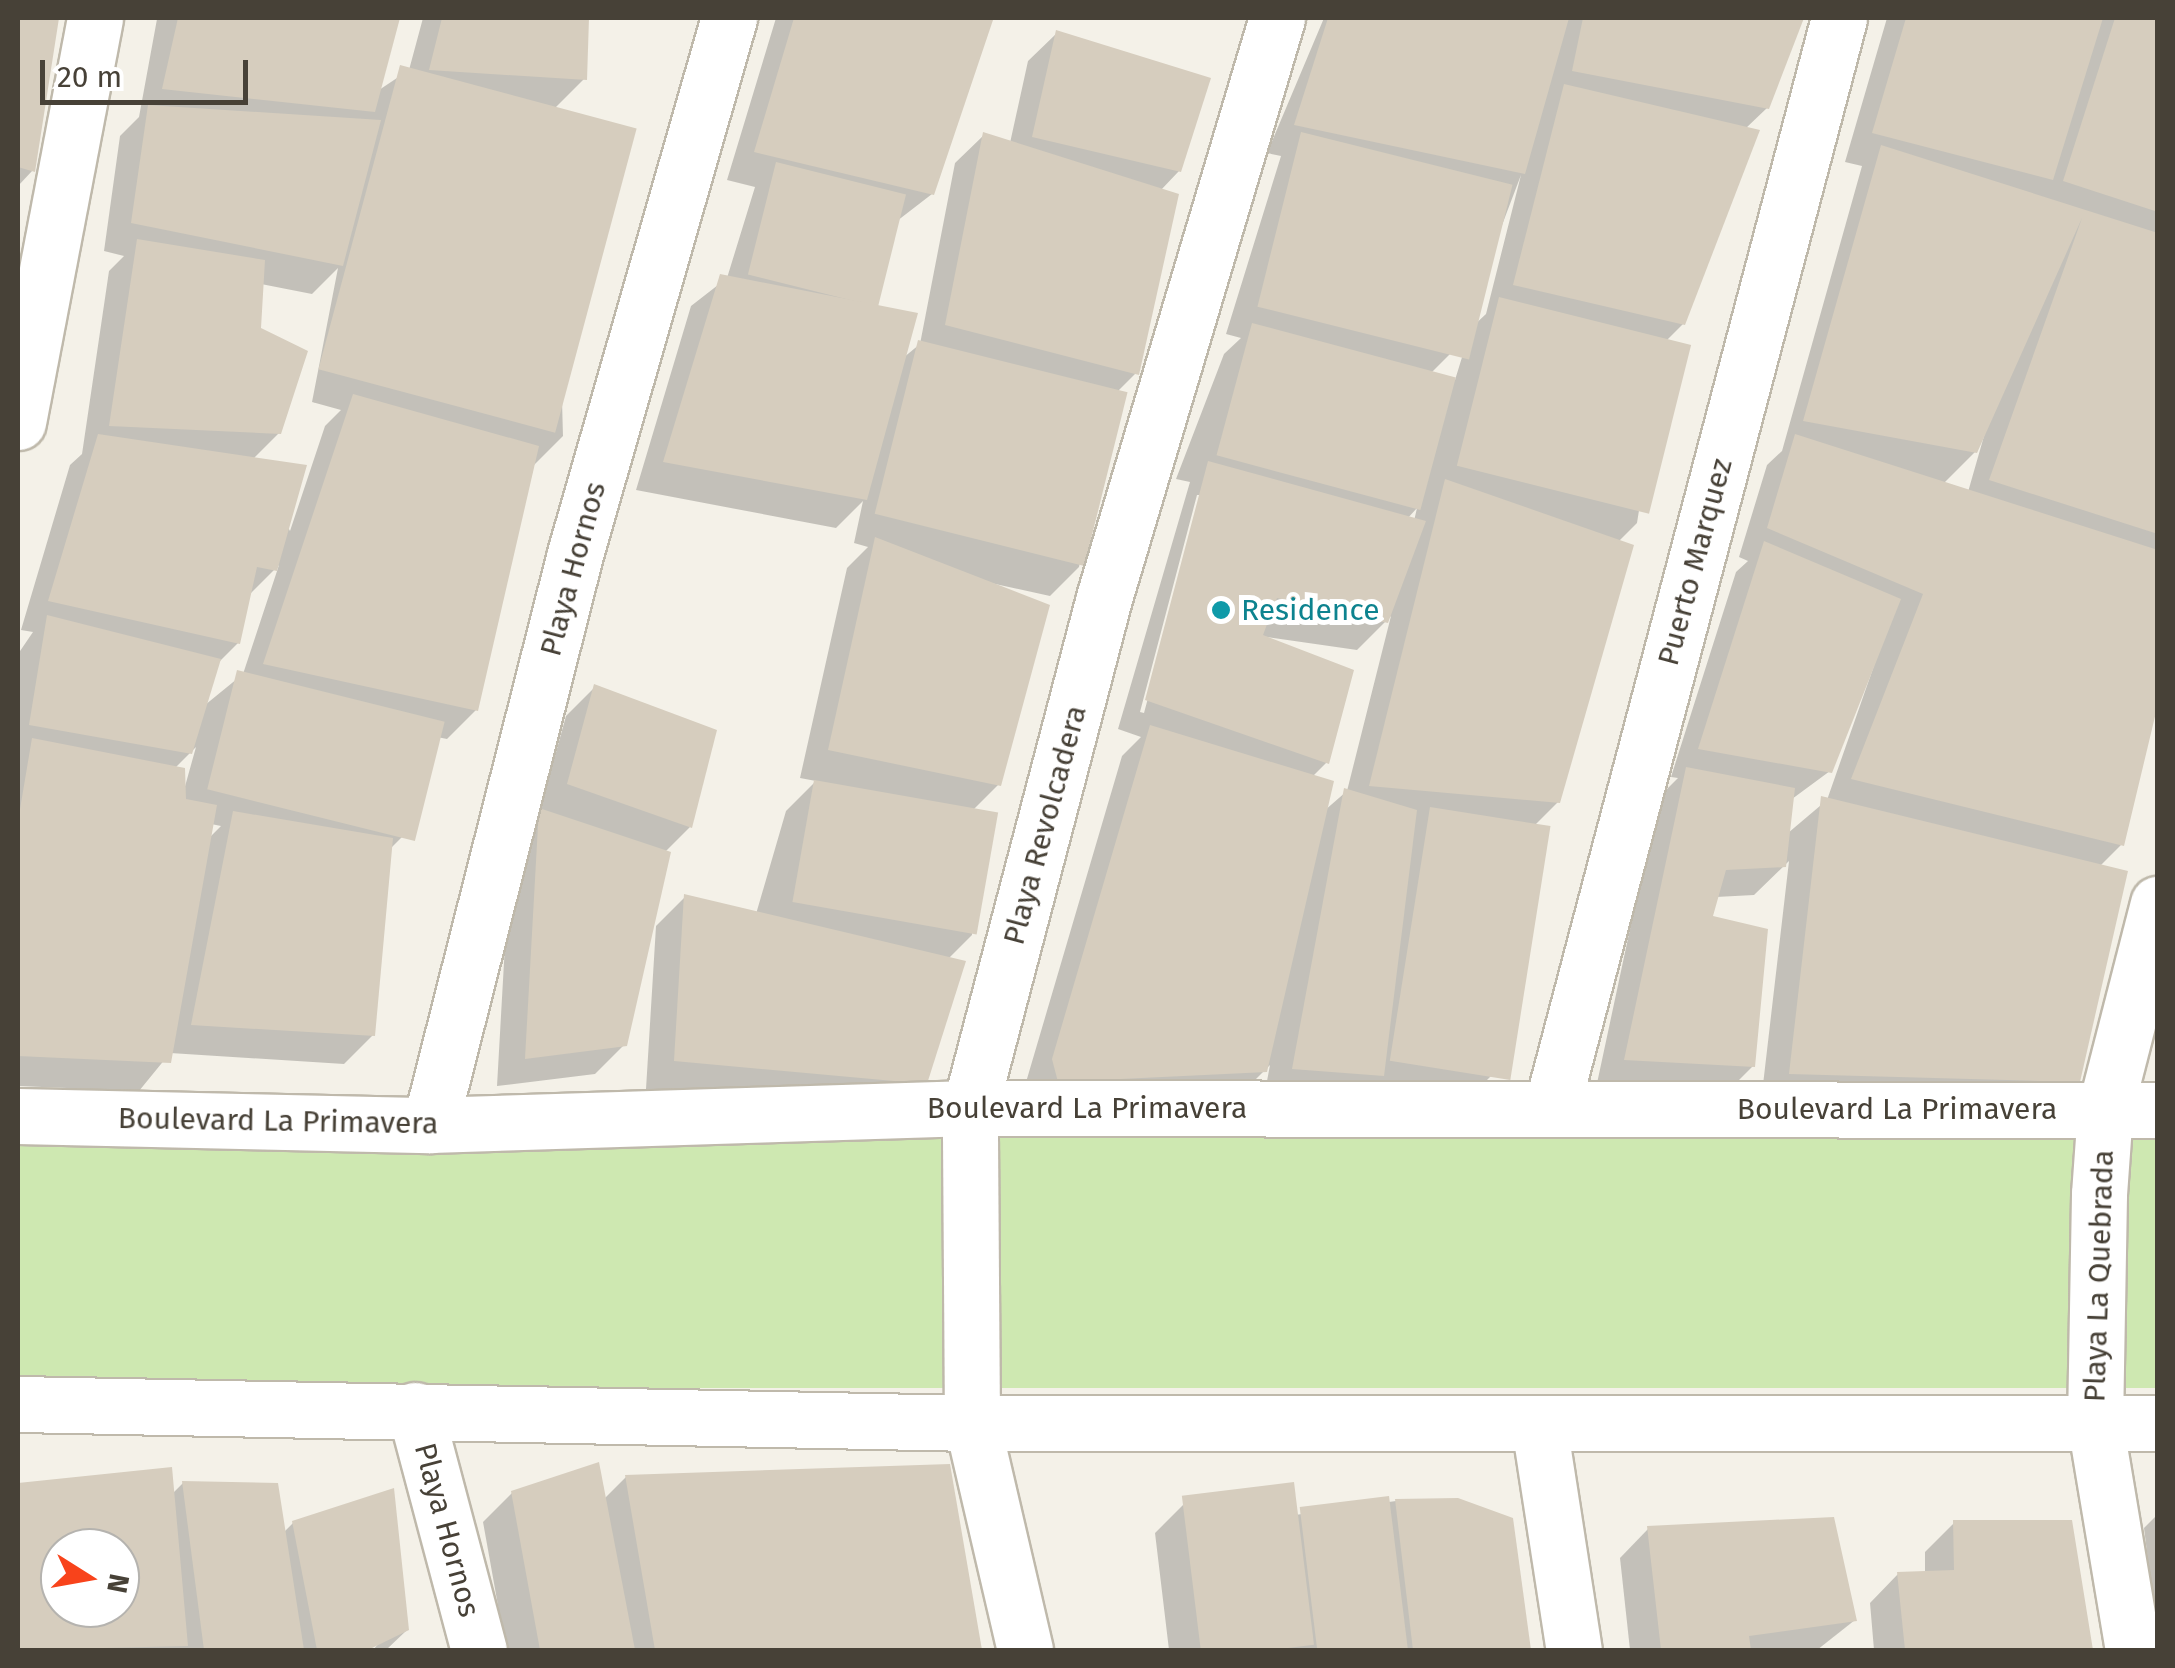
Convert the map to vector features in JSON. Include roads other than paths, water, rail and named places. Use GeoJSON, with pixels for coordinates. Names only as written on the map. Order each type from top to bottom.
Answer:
{"type":"FeatureCollection","features":[{"type":"Feature","properties":{"kind":"street"},"geometry":{"type":"LineString","coordinates":[[18,422],[95,18]]}},
{"type":"Feature","properties":{"kind":"street","name":"Playa Hornos"},"geometry":{"type":"LineString","coordinates":[[430,1125],[575,554],[729,18]]}},
{"type":"Feature","properties":{"kind":"street","name":"Playa Revolcadera"},"geometry":{"type":"LineString","coordinates":[[1025,1650],[972,1423],[970,1108],[1104,598],[1277,18]]}},
{"type":"Feature","properties":{"kind":"street","name":"Puerto Marquez"},"geometry":{"type":"LineString","coordinates":[[1552,1106],[1839,18]]}},
{"type":"Feature","properties":{"kind":"street","name":"Playa La Quebrada"},"geometry":{"type":"LineString","coordinates":[[2133,1650],[2095,1424],[2158,904]]}},
{"type":"Feature","properties":{"kind":"street","name":"Boulevard La Primavera"},"geometry":{"type":"LineString","coordinates":[[18,1116],[430,1125],[970,1108],[1552,1106],[2131,1110]]}},
{"type":"Feature","properties":{"kind":"street"},"geometry":{"type":"LineString","coordinates":[[18,1404],[972,1423],[2158,1423]]}},
{"type":"Feature","properties":{"kind":"street","name":"Playa Hornos"},"geometry":{"type":"LineString","coordinates":[[415,1410],[479,1650]]}},
{"type":"Feature","properties":{"kind":"street"},"geometry":{"type":"LineString","coordinates":[[1538,1425],[1574,1650]]}},
{"type":"Feature","properties":{"kind":"place","name":"Residence"},"geometry":{"type":"Point","coordinates":[1221,610]}}]}
